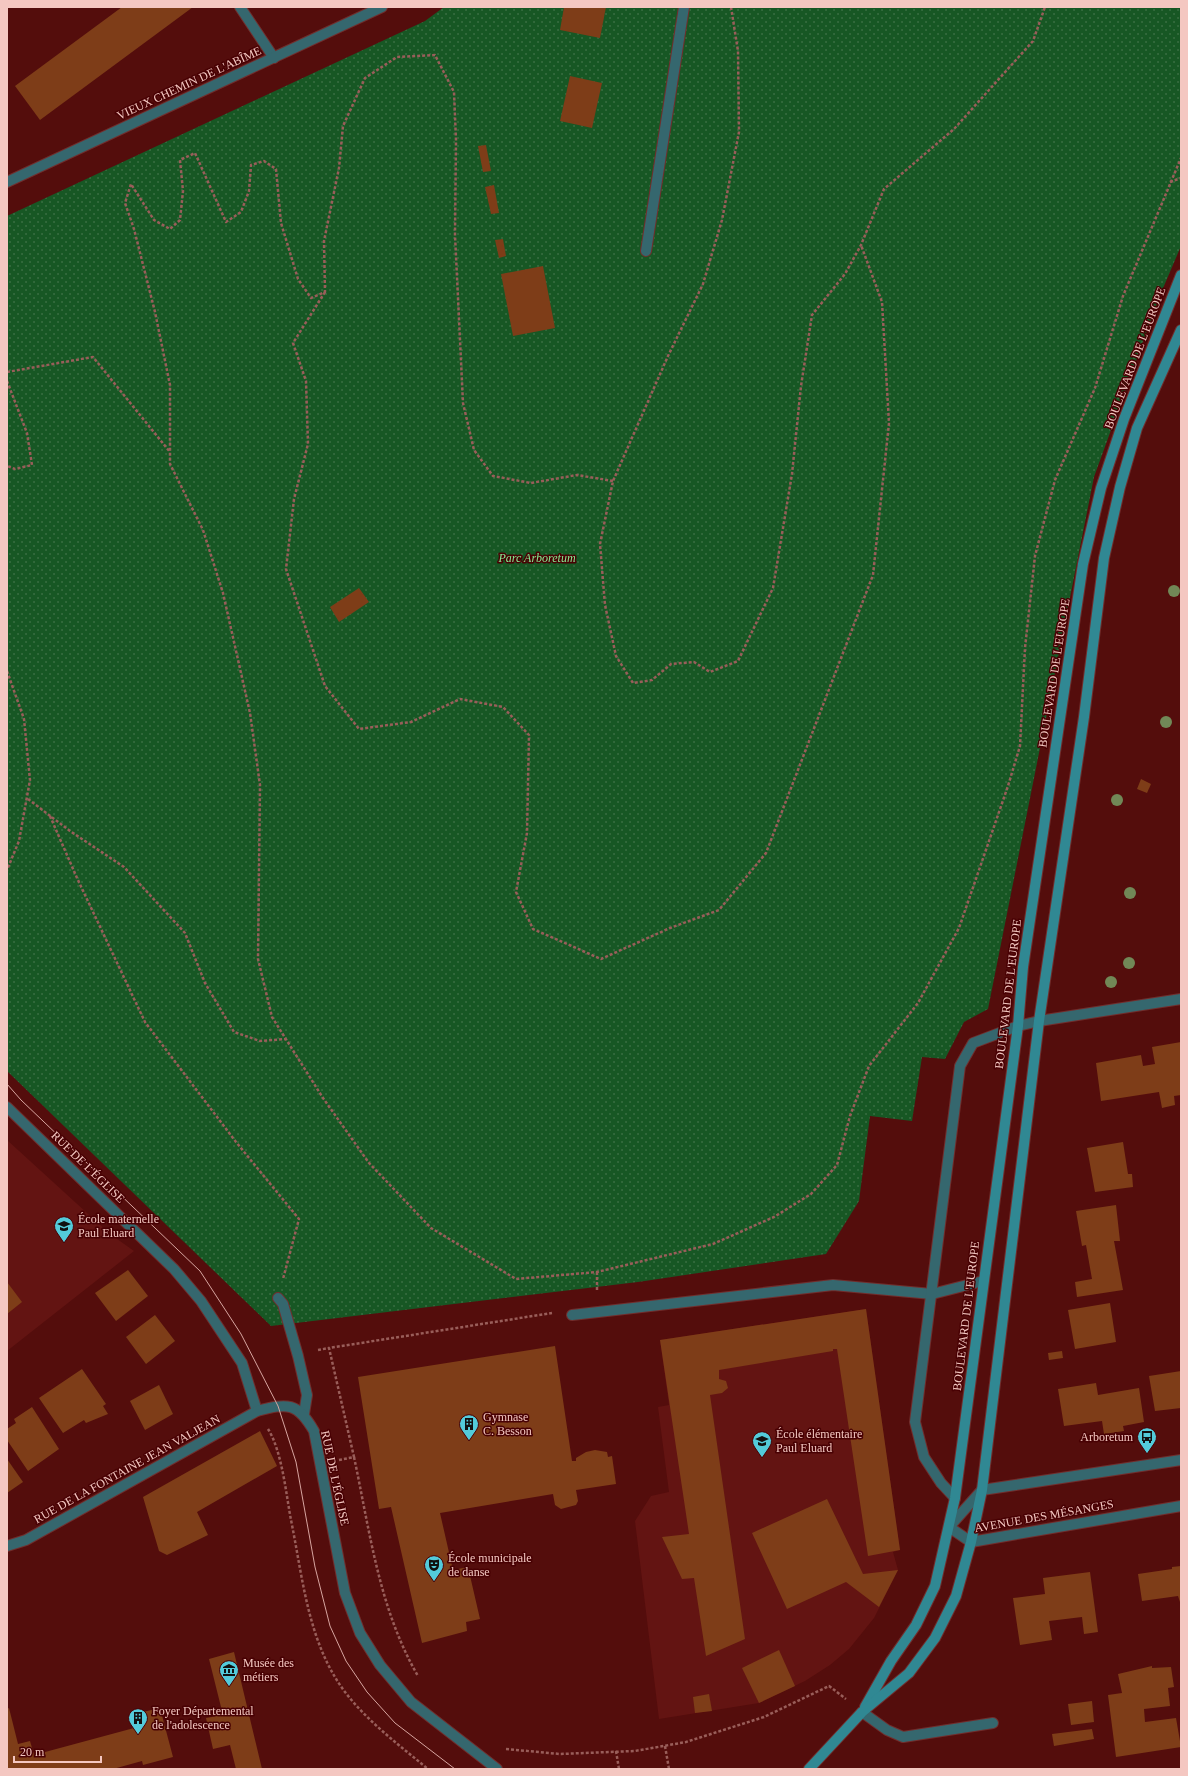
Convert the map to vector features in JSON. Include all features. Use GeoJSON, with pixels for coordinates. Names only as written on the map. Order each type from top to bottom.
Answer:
{"type":"FeatureCollection","features":[{"type":"Feature","properties":{"kind":"main road","name":"BOULEVARD DE L'EUROPE"},"geometry":{"type":"LineString","coordinates":[[862,1712],[891,1661],[916,1625],[936,1586],[955,1498],[1018,1026],[1023,966],[1083,564],[1101,488],[1124,419],[1181,275]]}},
{"type":"Feature","properties":{"kind":"main road","name":"BOULEVARD DE L'EUROPE"},"geometry":{"type":"LineString","coordinates":[[809,1769],[862,1712],[909,1673],[935,1638],[956,1596],[971,1542],[982,1490],[1039,1021],[1084,717],[1104,558],[1120,487],[1137,428],[1181,330]]}},
{"type":"Feature","properties":{"kind":"street"},"geometry":{"type":"LineString","coordinates":[[240,7],[274,58]]}},
{"type":"Feature","properties":{"kind":"street","name":"VIEUX CHEMIN DE L'ABÎME"},"geometry":{"type":"LineString","coordinates":[[7,182],[382,7]]}},
{"type":"Feature","properties":{"kind":"street"},"geometry":{"type":"LineString","coordinates":[[646,251],[684,7]]}},
{"type":"Feature","properties":{"kind":"street"},"geometry":{"type":"LineString","coordinates":[[955,1498],[941,1483],[924,1457],[915,1422],[960,1066],[973,1043],[1018,1026],[1039,1021],[1181,1000]]}},
{"type":"Feature","properties":{"kind":"street","name":"RUE DE L'ÉGLISE"},"geometry":{"type":"LineString","coordinates":[[7,1107],[174,1268],[201,1301],[242,1363],[257,1412]]}},
{"type":"Feature","properties":{"kind":"street"},"geometry":{"type":"LineString","coordinates":[[572,1316],[833,1285],[932,1294],[983,1281]]}},
{"type":"Feature","properties":{"kind":"street"},"geometry":{"type":"LineString","coordinates":[[257,1412],[278,1406],[292,1407],[304,1414],[307,1395],[298,1356],[283,1304],[278,1298]]}},
{"type":"Feature","properties":{"kind":"street","name":"RUE DE LA FONTAINE JEAN VALJEAN"},"geometry":{"type":"LineString","coordinates":[[7,1546],[26,1540],[257,1412]]}},
{"type":"Feature","properties":{"kind":"street","name":"RUE DE L'ÉGLISE"},"geometry":{"type":"LineString","coordinates":[[304,1414],[314,1431],[345,1593],[360,1633],[380,1665],[411,1702],[497,1769]]}},
{"type":"Feature","properties":{"kind":"street"},"geometry":{"type":"LineString","coordinates":[[982,1490],[1181,1460]]}},
{"type":"Feature","properties":{"kind":"street","name":"AVENUE DES MÉSANGES"},"geometry":{"type":"LineString","coordinates":[[982,1490],[949,1527],[971,1542],[1181,1506]]}},
{"type":"Feature","properties":{"kind":"street"},"geometry":{"type":"LineString","coordinates":[[862,1712],[887,1730],[903,1737],[994,1722]]}},
{"type":"Feature","properties":{"kind":"path"},"geometry":{"type":"LineString","coordinates":[[731,7],[738,51],[739,132],[722,220],[703,284],[668,356],[613,481],[600,544],[605,605],[616,656],[633,683],[652,680],[671,664],[694,662],[710,672],[738,661],[773,588],[792,474],[801,386],[812,315],[845,274],[862,245],[884,189],[954,129],[1033,41],[1046,7]]}},
{"type":"Feature","properties":{"kind":"path"},"geometry":{"type":"LineString","coordinates":[[613,481],[577,475],[530,483],[493,476],[474,450],[463,403],[455,235],[456,140],[454,92],[435,55],[397,57],[365,78],[343,126],[340,168],[324,241],[324,292],[293,343],[306,381],[308,444],[294,500],[286,569],[325,686],[359,729],[411,722],[460,699],[503,707],[529,735],[527,834],[516,892],[533,929],[601,959],[670,928],[718,910],[766,853],[873,575],[889,422],[882,302],[862,245]]}},
{"type":"Feature","properties":{"kind":"path"},"geometry":{"type":"LineString","coordinates":[[324,292],[311,298],[298,279],[281,223],[276,169],[264,161],[251,165],[249,191],[241,212],[226,222],[195,153],[180,160],[183,191],[180,220],[170,229],[154,220],[131,184],[125,202],[134,229],[151,297],[170,385],[170,464],[202,530],[223,593],[250,713],[260,785],[258,959],[272,1017],[322,1098],[369,1163],[431,1228],[516,1279],[597,1272],[713,1244],[774,1217],[811,1194],[837,1165],[850,1116],[869,1066],[918,1003],[959,928],[1020,746],[1025,648],[1035,556],[1055,480],[1094,388],[1123,296],[1181,158]]}},
{"type":"Feature","properties":{"kind":"path"},"geometry":{"type":"LineString","coordinates":[[1170,182],[1181,178]]}},
{"type":"Feature","properties":{"kind":"path"},"geometry":{"type":"LineString","coordinates":[[7,372],[93,357],[170,453]]}},
{"type":"Feature","properties":{"kind":"path"},"geometry":{"type":"LineString","coordinates":[[7,381],[27,433],[32,464],[15,469],[7,466]]}},
{"type":"Feature","properties":{"kind":"path"},"geometry":{"type":"LineString","coordinates":[[7,671],[24,719],[30,780],[28,799],[19,841],[7,870]]}},
{"type":"Feature","properties":{"kind":"path"},"geometry":{"type":"LineString","coordinates":[[28,799],[124,867],[185,933],[205,982],[234,1032],[260,1041],[286,1039]]}},
{"type":"Feature","properties":{"kind":"path"},"geometry":{"type":"LineString","coordinates":[[50,816],[77,878],[145,1022],[236,1142],[299,1219],[278,1298]]}},
{"type":"Feature","properties":{"kind":"path"},"geometry":{"type":"LineString","coordinates":[[419,1678],[398,1635],[385,1600],[329,1348],[549,1313],[572,1316]]}},
{"type":"Feature","properties":{"kind":"path"},"geometry":{"type":"LineString","coordinates":[[257,1412],[271,1433],[280,1464],[310,1617],[322,1652],[345,1692],[372,1722],[428,1769]]}},
{"type":"Feature","properties":{"kind":"path"},"geometry":{"type":"LineString","coordinates":[[336,1460],[354,1457]]}},
{"type":"Feature","properties":{"kind":"path"},"geometry":{"type":"LineString","coordinates":[[502,1747],[560,1754],[635,1751],[665,1746],[686,1742],[764,1716],[829,1686],[862,1712]]}},
{"type":"Feature","properties":{"kind":"path"},"geometry":{"type":"LineString","coordinates":[[665,1746],[669,1769]]}},
{"type":"Feature","properties":{"kind":"path"},"geometry":{"type":"LineString","coordinates":[[483,1759],[507,1748]]}},
{"type":"Feature","properties":{"kind":"path"},"geometry":{"type":"LineString","coordinates":[[616,1751],[619,1769]]}},
{"type":"Feature","properties":{"kind":"shaded area","name":"École maternelle Paul Eluard"},"geometry":{"type":"Polygon","coordinates":[[[7,1140],[110,1234],[134,1251],[7,1351],[7,1140]]]}},
{"type":"Feature","properties":{"kind":"shaded area"},"geometry":{"type":"Polygon","coordinates":[[[866,1309],[900,1550],[893,1552],[898,1570],[874,1618],[849,1649],[830,1665],[805,1681],[759,1703],[659,1719],[635,1521],[651,1496],[669,1492],[658,1407],[669,1405],[660,1340],[866,1309]]]}},
{"type":"Feature","properties":{"kind":"green space","name":"Parc Arboretum"},"geometry":{"type":"Polygon","coordinates":[[[444,7],[1181,7],[1181,246],[1158,300],[1094,477],[988,1009],[964,1022],[945,1059],[922,1057],[912,1121],[870,1116],[859,1201],[826,1254],[638,1282],[271,1326],[7,1071],[7,216],[425,21],[444,7]]]}},
{"type":"Feature","properties":{"kind":"building"},"geometry":{"type":"Polygon","coordinates":[[[122,7],[193,7],[40,120],[15,86],[122,7]]]}},
{"type":"Feature","properties":{"kind":"building"},"geometry":{"type":"Polygon","coordinates":[[[564,7],[606,7],[600,38],[560,30],[564,7]]]}},
{"type":"Feature","properties":{"kind":"building"},"geometry":{"type":"Polygon","coordinates":[[[570,76],[602,83],[592,128],[560,121],[570,76]]]}},
{"type":"Feature","properties":{"kind":"building"},"geometry":{"type":"Polygon","coordinates":[[[486,145],[491,171],[483,172],[478,146],[486,145]]]}},
{"type":"Feature","properties":{"kind":"building"},"geometry":{"type":"Polygon","coordinates":[[[494,185],[499,213],[491,214],[485,187],[494,185]]]}},
{"type":"Feature","properties":{"kind":"building"},"geometry":{"type":"Polygon","coordinates":[[[503,239],[506,256],[499,258],[495,240],[503,239]]]}},
{"type":"Feature","properties":{"kind":"building"},"geometry":{"type":"Polygon","coordinates":[[[543,266],[555,328],[513,336],[501,274],[543,266]]]}},
{"type":"Feature","properties":{"kind":"building"},"geometry":{"type":"Polygon","coordinates":[[[359,588],[369,602],[339,622],[330,607],[359,588]]]}},
{"type":"Feature","properties":{"kind":"building"},"geometry":{"type":"Polygon","coordinates":[[[1141,779],[1151,784],[1147,793],[1137,789],[1141,779]]]}},
{"type":"Feature","properties":{"kind":"building"},"geometry":{"type":"Polygon","coordinates":[[[1181,1042],[1181,1095],[1174,1096],[1175,1105],[1162,1108],[1159,1092],[1101,1101],[1096,1063],[1141,1055],[1143,1066],[1155,1064],[1152,1047],[1181,1042]]]}},
{"type":"Feature","properties":{"kind":"building"},"geometry":{"type":"Polygon","coordinates":[[[1123,1142],[1128,1174],[1132,1174],[1133,1187],[1095,1192],[1087,1148],[1123,1142]]]}},
{"type":"Feature","properties":{"kind":"building"},"geometry":{"type":"Polygon","coordinates":[[[1116,1205],[1120,1241],[1114,1241],[1123,1290],[1077,1297],[1075,1282],[1092,1279],[1086,1245],[1082,1246],[1076,1211],[1116,1205]]]}},
{"type":"Feature","properties":{"kind":"building"},"geometry":{"type":"Polygon","coordinates":[[[128,1270],[148,1296],[116,1321],[95,1293],[128,1270]]]}},
{"type":"Feature","properties":{"kind":"building"},"geometry":{"type":"Polygon","coordinates":[[[7,1282],[22,1302],[7,1314],[7,1282]]]}},
{"type":"Feature","properties":{"kind":"building"},"geometry":{"type":"Polygon","coordinates":[[[1110,1303],[1116,1342],[1075,1349],[1068,1310],[1110,1303]]]}},
{"type":"Feature","properties":{"kind":"building"},"geometry":{"type":"Polygon","coordinates":[[[866,1309],[900,1550],[868,1556],[837,1349],[833,1349],[833,1351],[719,1370],[719,1379],[726,1381],[728,1388],[722,1393],[710,1395],[745,1639],[706,1656],[694,1578],[682,1579],[662,1537],[689,1534],[660,1340],[866,1309]]]}},
{"type":"Feature","properties":{"kind":"building"},"geometry":{"type":"Polygon","coordinates":[[[155,1315],[175,1341],[146,1364],[126,1337],[155,1315]]]}},
{"type":"Feature","properties":{"kind":"building","name":"Gymnase C. Besson"},"geometry":{"type":"Polygon","coordinates":[[[555,1346],[572,1461],[576,1461],[576,1458],[586,1452],[595,1450],[607,1452],[608,1457],[612,1456],[616,1484],[576,1490],[578,1501],[576,1505],[561,1509],[555,1505],[553,1494],[440,1513],[453,1570],[468,1567],[480,1619],[466,1622],[467,1631],[422,1643],[391,1507],[379,1509],[358,1377],[555,1346]]]}},
{"type":"Feature","properties":{"kind":"building"},"geometry":{"type":"Polygon","coordinates":[[[1062,1351],[1063,1358],[1049,1360],[1048,1353],[1062,1351]]]}},
{"type":"Feature","properties":{"kind":"building"},"geometry":{"type":"Polygon","coordinates":[[[82,1369],[106,1404],[103,1406],[108,1414],[86,1423],[84,1420],[63,1433],[39,1398],[82,1369]]]}},
{"type":"Feature","properties":{"kind":"building"},"geometry":{"type":"Polygon","coordinates":[[[1181,1371],[1181,1408],[1155,1411],[1149,1376],[1181,1371]]]}},
{"type":"Feature","properties":{"kind":"building"},"geometry":{"type":"Polygon","coordinates":[[[1096,1383],[1098,1395],[1139,1388],[1144,1422],[1123,1426],[1124,1431],[1104,1434],[1102,1421],[1064,1426],[1058,1389],[1096,1383]]]}},
{"type":"Feature","properties":{"kind":"building"},"geometry":{"type":"Polygon","coordinates":[[[159,1385],[173,1414],[145,1430],[130,1401],[159,1385]]]}},
{"type":"Feature","properties":{"kind":"building"},"geometry":{"type":"Polygon","coordinates":[[[32,1407],[59,1449],[28,1471],[7,1440],[7,1429],[16,1423],[14,1419],[32,1407]]]}},
{"type":"Feature","properties":{"kind":"building"},"geometry":{"type":"Polygon","coordinates":[[[260,1431],[277,1466],[197,1512],[208,1535],[167,1555],[159,1551],[143,1497],[260,1431]]]}},
{"type":"Feature","properties":{"kind":"building"},"geometry":{"type":"Polygon","coordinates":[[[7,1459],[23,1482],[7,1493],[7,1459]]]}},
{"type":"Feature","properties":{"kind":"building"},"geometry":{"type":"Polygon","coordinates":[[[827,1499],[863,1574],[898,1570],[879,1607],[846,1582],[787,1609],[752,1533],[827,1499]]]}},
{"type":"Feature","properties":{"kind":"building"},"geometry":{"type":"Polygon","coordinates":[[[1181,1566],[1181,1605],[1178,1596],[1142,1601],[1138,1574],[1172,1569],[1172,1567],[1181,1566]]]}},
{"type":"Feature","properties":{"kind":"building"},"geometry":{"type":"Polygon","coordinates":[[[1090,1572],[1098,1632],[1084,1634],[1082,1617],[1049,1621],[1052,1640],[1020,1645],[1013,1598],[1045,1594],[1043,1578],[1090,1572]]]}},
{"type":"Feature","properties":{"kind":"building"},"geometry":{"type":"Polygon","coordinates":[[[779,1650],[795,1686],[759,1703],[742,1668],[779,1650]]]}},
{"type":"Feature","properties":{"kind":"building","name":"Musée des métiers"},"geometry":{"type":"Polygon","coordinates":[[[234,1652],[262,1769],[236,1769],[230,1745],[213,1749],[206,1718],[223,1715],[209,1659],[234,1652]]]}},
{"type":"Feature","properties":{"kind":"building"},"geometry":{"type":"Polygon","coordinates":[[[1152,1666],[1152,1668],[1171,1667],[1174,1687],[1168,1688],[1170,1706],[1144,1709],[1145,1722],[1176,1718],[1181,1747],[1116,1757],[1108,1695],[1122,1693],[1118,1674],[1152,1666]]]}},
{"type":"Feature","properties":{"kind":"building"},"geometry":{"type":"Polygon","coordinates":[[[709,1694],[712,1711],[695,1713],[693,1697],[709,1694]]]}},
{"type":"Feature","properties":{"kind":"building"},"geometry":{"type":"Polygon","coordinates":[[[1092,1701],[1094,1722],[1071,1725],[1068,1704],[1092,1701]]]}},
{"type":"Feature","properties":{"kind":"building","name":"Foyer Départemental de l'adolescence"},"geometry":{"type":"Polygon","coordinates":[[[9,1708],[18,1744],[30,1741],[34,1755],[134,1728],[130,1715],[160,1708],[173,1757],[143,1765],[142,1761],[113,1769],[7,1769],[7,1709],[9,1708]]]}},
{"type":"Feature","properties":{"kind":"building"},"geometry":{"type":"Polygon","coordinates":[[[1092,1729],[1094,1739],[1054,1746],[1052,1734],[1092,1729]]]}},
{"type":"Feature","properties":{"kind":"tram line"},"geometry":{"type":"LineString","coordinates":[[7,1084],[21,1100],[200,1271],[241,1334],[278,1406],[296,1462],[315,1567],[330,1626],[346,1661],[367,1692],[395,1723],[455,1769]]}},
{"type":"Feature","properties":{"kind":"place","name":"École maternelle Paul Eluard"},"geometry":{"type":"Point","coordinates":[64,1243]}},
{"type":"Feature","properties":{"kind":"place","name":"Gymnase C. Besson"},"geometry":{"type":"Point","coordinates":[469,1441]}},
{"type":"Feature","properties":{"kind":"place","name":"Arboretum"},"geometry":{"type":"Point","coordinates":[1147,1454]}},
{"type":"Feature","properties":{"kind":"place","name":"École élémentaire Paul Eluard"},"geometry":{"type":"Point","coordinates":[762,1458]}},
{"type":"Feature","properties":{"kind":"place","name":"École municipale de danse"},"geometry":{"type":"Point","coordinates":[434,1582]}},
{"type":"Feature","properties":{"kind":"place","name":"Musée des métiers"},"geometry":{"type":"Point","coordinates":[229,1687]}},
{"type":"Feature","properties":{"kind":"place","name":"Foyer Départemental de l'adolescence"},"geometry":{"type":"Point","coordinates":[138,1735]}}]}
